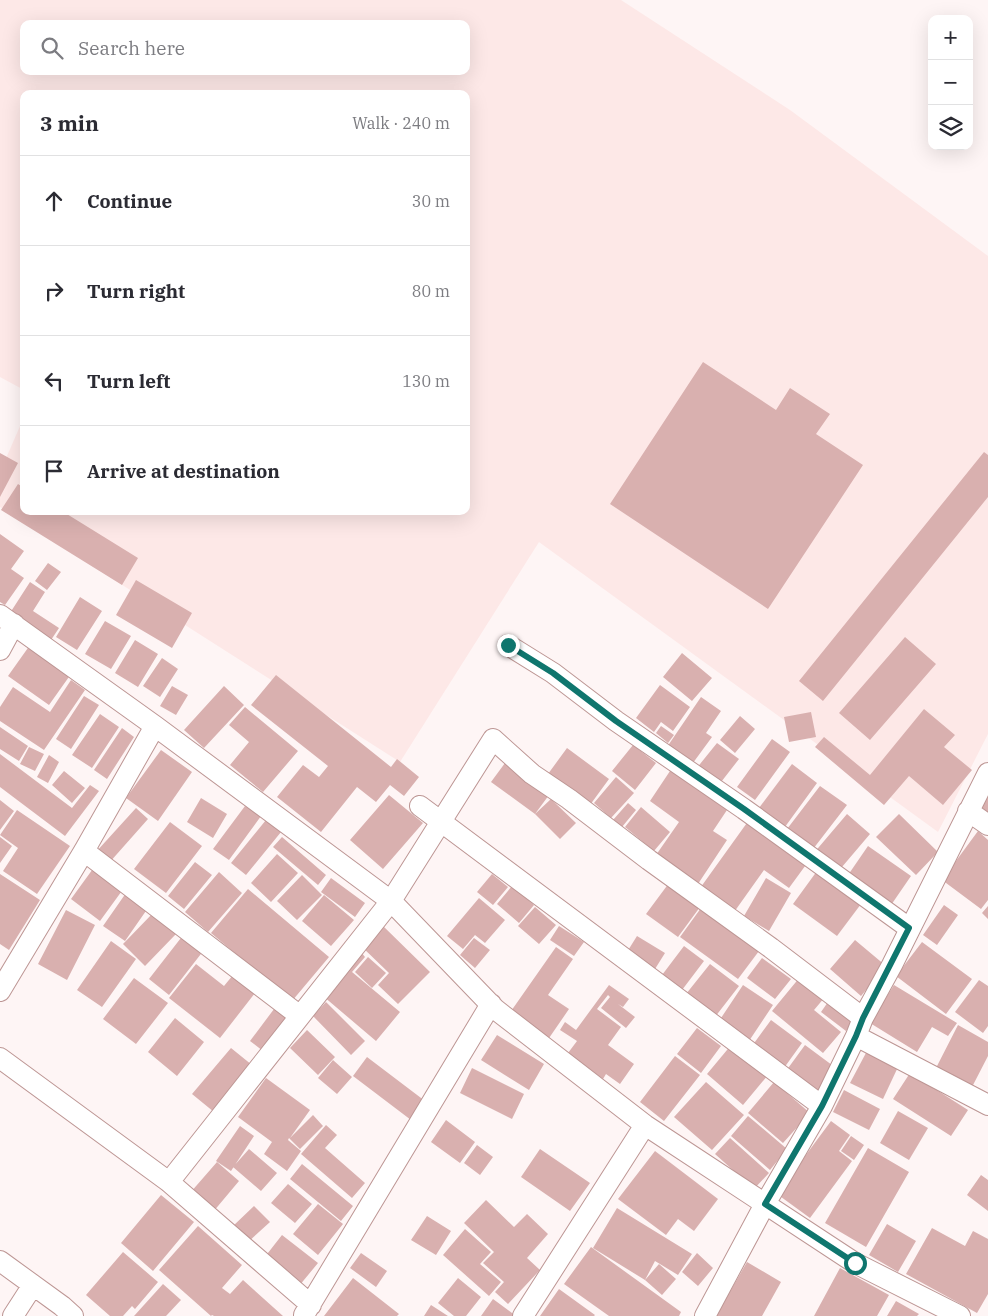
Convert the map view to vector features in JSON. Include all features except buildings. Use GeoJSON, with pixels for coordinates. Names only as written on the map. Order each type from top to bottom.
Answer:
{"type":"FeatureCollection","features":[{"type":"Feature","properties":{"kind":"street"},"geometry":{"type":"LineString","coordinates":[[0,650],[7,619],[391,901],[491,1004],[645,1125],[855,1263],[960,1316]]}},
{"type":"Feature","properties":{"kind":"street"},"geometry":{"type":"LineString","coordinates":[[508,645],[553,673],[616,721],[744,809],[909,928]]}},
{"type":"Feature","properties":{"kind":"street"},"geometry":{"type":"LineString","coordinates":[[0,991],[84,851],[155,726]]}},
{"type":"Feature","properties":{"kind":"street"},"geometry":{"type":"LineString","coordinates":[[168,1182],[391,901],[493,739],[532,774],[772,948],[860,1027],[988,1105]]}},
{"type":"Feature","properties":{"kind":"street"},"geometry":{"type":"LineString","coordinates":[[705,1316],[765,1204],[822,1106],[909,928],[988,773]]}},
{"type":"Feature","properties":{"kind":"street"},"geometry":{"type":"LineString","coordinates":[[420,806],[822,1106]]}},
{"type":"Feature","properties":{"kind":"street"},"geometry":{"type":"LineString","coordinates":[[968,812],[988,825]]}},
{"type":"Feature","properties":{"kind":"street"},"geometry":{"type":"LineString","coordinates":[[84,851],[300,1016]]}},
{"type":"Feature","properties":{"kind":"street"},"geometry":{"type":"LineString","coordinates":[[0,1058],[168,1182],[307,1310],[491,1004]]}},
{"type":"Feature","properties":{"kind":"street"},"geometry":{"type":"LineString","coordinates":[[523,1316],[645,1125]]}},
{"type":"Feature","properties":{"kind":"street"},"geometry":{"type":"LineString","coordinates":[[0,1262],[73,1316]]}},
{"type":"Feature","properties":{"kind":"street"},"geometry":{"type":"LineString","coordinates":[[14,1316],[33,1285]]}},
{"type":"Feature","properties":{"kind":"shaded area"},"geometry":{"type":"Polygon","coordinates":[[[0,0],[621,0],[790,110],[988,256],[988,734],[938,832],[539,542],[400,762],[0,507],[0,472],[20,426],[20,515],[470,515],[470,90],[20,90],[20,388],[0,377],[0,0]]]}},
{"type":"Feature","properties":{"kind":"route"},"geometry":{"type":"LineString","coordinates":[[508,645],[553,673],[616,721],[744,809],[909,928],[892,965],[863,1018],[822,1106],[765,1204],[855,1263]]}}]}
